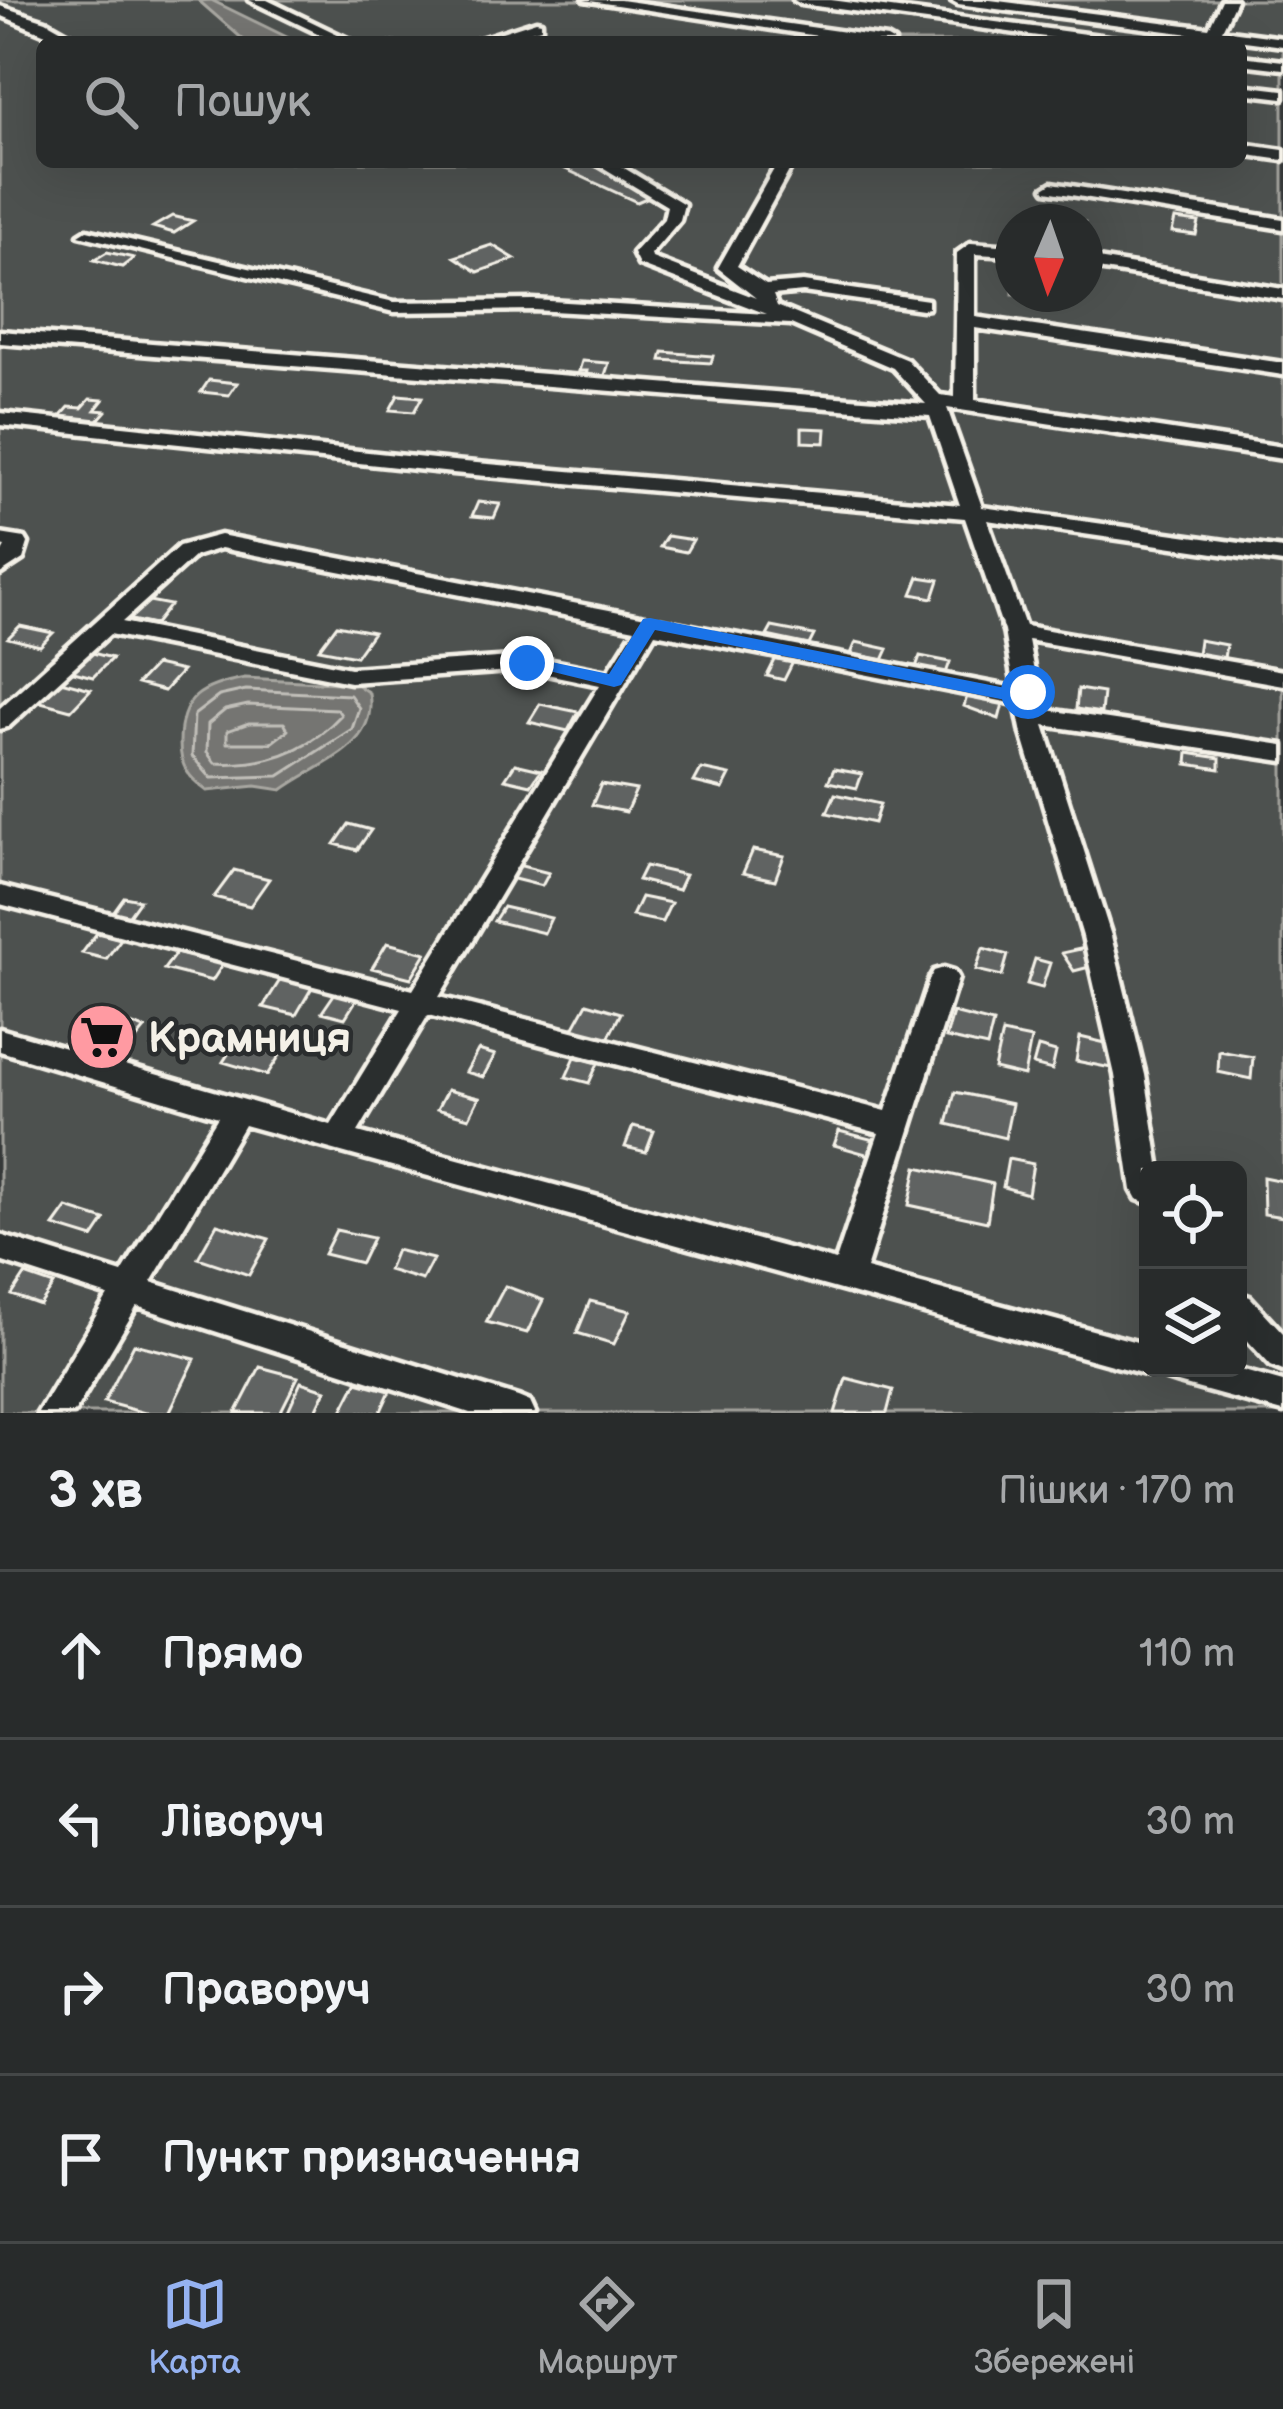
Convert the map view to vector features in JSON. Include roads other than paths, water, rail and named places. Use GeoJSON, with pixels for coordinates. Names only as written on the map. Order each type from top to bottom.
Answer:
{"type":"FeatureCollection","features":[{"type":"Feature","properties":{"kind":"street"},"geometry":{"type":"LineString","coordinates":[[256,0],[334,36]]}},
{"type":"Feature","properties":{"kind":"street"},"geometry":{"type":"LineString","coordinates":[[591,0],[822,36]]}},
{"type":"Feature","properties":{"kind":"street"},"geometry":{"type":"LineString","coordinates":[[801,0],[871,4],[1079,36]]}},
{"type":"Feature","properties":{"kind":"street"},"geometry":{"type":"LineString","coordinates":[[958,0],[1042,5],[1237,36]]}},
{"type":"Feature","properties":{"kind":"street"},"geometry":{"type":"LineString","coordinates":[[1120,36],[1136,0]]}},
{"type":"Feature","properties":{"kind":"street"},"geometry":{"type":"LineString","coordinates":[[1214,33],[1229,0]]}},
{"type":"Feature","properties":{"kind":"street"},"geometry":{"type":"LineString","coordinates":[[0,10],[64,36]]}},
{"type":"Feature","properties":{"kind":"street"},"geometry":{"type":"LineString","coordinates":[[498,36],[536,25]]}},
{"type":"Feature","properties":{"kind":"street"},"geometry":{"type":"LineString","coordinates":[[1247,37],[1283,42]]}},
{"type":"Feature","properties":{"kind":"street"},"geometry":{"type":"LineString","coordinates":[[1247,60],[1283,65]]}},
{"type":"Feature","properties":{"kind":"street"},"geometry":{"type":"LineString","coordinates":[[1247,90],[1283,94]]}},
{"type":"Feature","properties":{"kind":"street"},"geometry":{"type":"LineString","coordinates":[[1247,150],[1283,155]]}},
{"type":"Feature","properties":{"kind":"street"},"geometry":{"type":"LineString","coordinates":[[614,168],[676,204],[672,220],[642,253],[644,261],[766,300],[803,287],[922,304]]}},
{"type":"Feature","properties":{"kind":"street"},"geometry":{"type":"LineString","coordinates":[[783,168],[727,268],[798,320],[899,364],[937,405],[1015,632],[1030,707],[1103,959],[1130,1075],[1143,1161]]}},
{"type":"Feature","properties":{"kind":"street"},"geometry":{"type":"LineString","coordinates":[[1052,188],[1283,224]]}},
{"type":"Feature","properties":{"kind":"street"},"geometry":{"type":"LineString","coordinates":[[87,235],[394,307],[533,305],[707,319],[798,320]]}},
{"type":"Feature","properties":{"kind":"street"},"geometry":{"type":"LineString","coordinates":[[965,404],[966,254],[971,248],[995,248]]}},
{"type":"Feature","properties":{"kind":"street"},"geometry":{"type":"LineString","coordinates":[[1103,265],[1283,293]]}},
{"type":"Feature","properties":{"kind":"street"},"geometry":{"type":"LineString","coordinates":[[967,321],[1283,369]]}},
{"type":"Feature","properties":{"kind":"street"},"geometry":{"type":"LineString","coordinates":[[0,337],[965,404],[1283,453]]}},
{"type":"Feature","properties":{"kind":"street"},"geometry":{"type":"LineString","coordinates":[[0,419],[453,467],[975,513],[1283,556]]}},
{"type":"Feature","properties":{"kind":"street"},"geometry":{"type":"LineString","coordinates":[[0,540],[17,543],[15,554],[0,567]]}},
{"type":"Feature","properties":{"kind":"street"},"geometry":{"type":"LineString","coordinates":[[0,721],[187,551],[220,542],[650,623],[1030,707],[1283,753]]}},
{"type":"Feature","properties":{"kind":"street"},"geometry":{"type":"LineString","coordinates":[[339,1138],[418,1000],[650,623]]}},
{"type":"Feature","properties":{"kind":"street"},"geometry":{"type":"LineString","coordinates":[[105,626],[350,675],[527,663],[614,681]]}},
{"type":"Feature","properties":{"kind":"street"},"geometry":{"type":"LineString","coordinates":[[1015,632],[1283,678]]}},
{"type":"Feature","properties":{"kind":"street"},"geometry":{"type":"LineString","coordinates":[[0,895],[896,1125]]}},
{"type":"Feature","properties":{"kind":"street"},"geometry":{"type":"LineString","coordinates":[[847,1278],[944,978]]}},
{"type":"Feature","properties":{"kind":"street"},"geometry":{"type":"LineString","coordinates":[[0,1040],[237,1112],[1139,1358]]}},
{"type":"Feature","properties":{"kind":"street"},"geometry":{"type":"LineString","coordinates":[[56,1413],[237,1112]]}},
{"type":"Feature","properties":{"kind":"street"},"geometry":{"type":"LineString","coordinates":[[0,1248],[518,1413]]}},
{"type":"Feature","properties":{"kind":"street"},"geometry":{"type":"LineString","coordinates":[[1247,1317],[1283,1356]]}},
{"type":"Feature","properties":{"kind":"street"},"geometry":{"type":"LineString","coordinates":[[1212,1377],[1283,1396]]}},
{"type":"Feature","properties":{"kind":"water"},"geometry":{"type":"Polygon","coordinates":[[[211,0],[285,36],[239,36],[199,1],[211,0]]]}},
{"type":"Feature","properties":{"kind":"water"},"geometry":{"type":"Polygon","coordinates":[[[245,678],[356,684],[369,693],[365,728],[343,752],[282,790],[256,786],[207,791],[184,765],[180,743],[184,715],[205,690],[245,678]]]}},
{"type":"Feature","properties":{"kind":"place","name":"Крамниця"},"geometry":{"type":"Point","coordinates":[102,1037]}}]}
